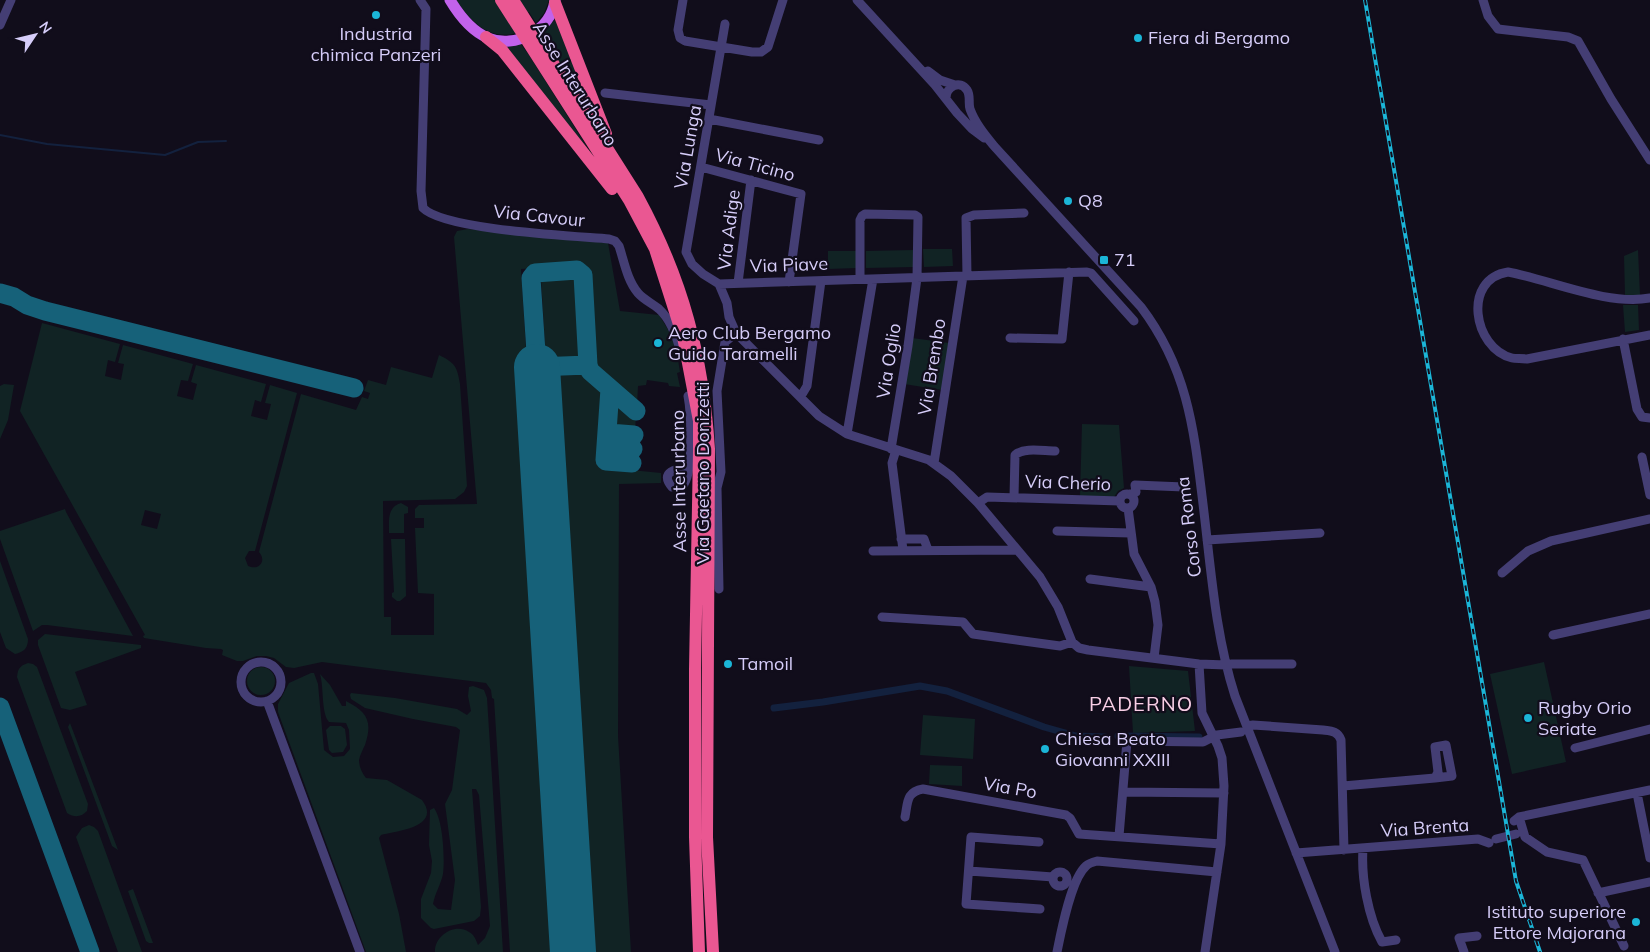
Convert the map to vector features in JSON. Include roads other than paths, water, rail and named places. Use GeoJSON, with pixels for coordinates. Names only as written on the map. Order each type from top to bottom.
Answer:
{"type":"FeatureCollection","features":[{"type":"Feature","properties":{"kind":"highway","name":"Asse Interurbano"},"geometry":{"type":"LineString","coordinates":[[500,0],[613,157],[638,197],[656,229],[671,264],[692,326],[705,397],[709,450],[707,837],[713,952]]}},
{"type":"Feature","properties":{"kind":"highway","name":"Asse Interurbano"},"geometry":{"type":"LineString","coordinates":[[513,0],[542,56],[643,224],[655,249],[688,356],[698,421],[695,837],[699,952]]}},
{"type":"Feature","properties":{"kind":"highway"},"geometry":{"type":"LineString","coordinates":[[555,2],[599,120],[612,145],[613,157]]}},
{"type":"Feature","properties":{"kind":"highway"},"geometry":{"type":"LineString","coordinates":[[486,37],[502,50],[624,203],[637,226],[670,304],[676,313]]}},
{"type":"Feature","properties":{"kind":"main road"},"geometry":{"type":"LineString","coordinates":[[450,0],[464,20],[486,37],[497,41],[511,41],[528,36],[545,22],[555,2]]}},
{"type":"Feature","properties":{"kind":"street"},"geometry":{"type":"LineString","coordinates":[[0,25],[11,0]]}},
{"type":"Feature","properties":{"kind":"street","name":"Via Cavour"},"geometry":{"type":"LineString","coordinates":[[420,0],[426,9],[421,191],[423,208],[433,215],[470,225],[615,241],[619,246],[630,280],[637,292],[646,301],[659,309],[678,339],[690,404],[691,443],[689,469]]}},
{"type":"Feature","properties":{"kind":"street"},"geometry":{"type":"LineString","coordinates":[[683,0],[678,36],[685,41],[752,52],[765,50],[768,47],[783,0]]}},
{"type":"Feature","properties":{"kind":"street"},"geometry":{"type":"LineString","coordinates":[[858,0],[946,98]]}},
{"type":"Feature","properties":{"kind":"street"},"geometry":{"type":"LineString","coordinates":[[1483,0],[1488,16],[1498,29],[1568,37],[1578,41],[1611,99],[1650,160]]}},
{"type":"Feature","properties":{"kind":"street","name":"Via Lunga"},"geometry":{"type":"LineString","coordinates":[[720,284],[703,274],[692,264],[686,252],[725,24]]}},
{"type":"Feature","properties":{"kind":"street"},"geometry":{"type":"LineString","coordinates":[[903,50],[936,77],[955,85]]}},
{"type":"Feature","properties":{"kind":"street"},"geometry":{"type":"LineString","coordinates":[[946,98],[947,91],[955,85]]}},
{"type":"Feature","properties":{"kind":"street","name":"Corso Roma"},"geometry":{"type":"LineString","coordinates":[[955,85],[964,86],[967,90],[968,101],[974,118],[994,146],[1141,307],[1169,351],[1182,382],[1190,412],[1198,460],[1214,605],[1226,665],[1244,729],[1335,952]]}},
{"type":"Feature","properties":{"kind":"street"},"geometry":{"type":"LineString","coordinates":[[606,93],[711,105]]}},
{"type":"Feature","properties":{"kind":"street","name":"Corso Roma"},"geometry":{"type":"LineString","coordinates":[[946,98],[972,129],[994,146]]}},
{"type":"Feature","properties":{"kind":"street"},"geometry":{"type":"LineString","coordinates":[[952,107],[963,107],[968,101]]}},
{"type":"Feature","properties":{"kind":"street"},"geometry":{"type":"LineString","coordinates":[[709,119],[819,140]]}},
{"type":"Feature","properties":{"kind":"street","name":"Via Ticino"},"geometry":{"type":"LineString","coordinates":[[701,167],[801,194],[789,282]]}},
{"type":"Feature","properties":{"kind":"street","name":"Via Adige"},"geometry":{"type":"LineString","coordinates":[[738,283],[751,180]]}},
{"type":"Feature","properties":{"kind":"street"},"geometry":{"type":"LineString","coordinates":[[965,276],[966,218],[974,215],[1024,213]]}},
{"type":"Feature","properties":{"kind":"street"},"geometry":{"type":"LineString","coordinates":[[860,279],[860,220],[865,214],[914,214],[918,217],[917,278]]}},
{"type":"Feature","properties":{"kind":"street"},"geometry":{"type":"LineString","coordinates":[[1010,338],[1062,339],[1069,272]]}},
{"type":"Feature","properties":{"kind":"street","name":"Via Piave"},"geometry":{"type":"LineString","coordinates":[[720,284],[1069,272],[1091,273],[1134,321]]}},
{"type":"Feature","properties":{"kind":"street"},"geometry":{"type":"LineString","coordinates":[[1650,298],[1626,300],[1575,290],[1508,272],[1494,276],[1483,286],[1479,293],[1478,301],[1480,322],[1488,340],[1499,352],[1512,358],[1527,358],[1650,334]]}},
{"type":"Feature","properties":{"kind":"street","name":"Via Brembo"},"geometry":{"type":"LineString","coordinates":[[934,463],[965,276]]}},
{"type":"Feature","properties":{"kind":"street","name":"Via Oglio"},"geometry":{"type":"LineString","coordinates":[[903,550],[892,463],[917,278]]}},
{"type":"Feature","properties":{"kind":"street"},"geometry":{"type":"LineString","coordinates":[[848,434],[873,279]]}},
{"type":"Feature","properties":{"kind":"street"},"geometry":{"type":"LineString","coordinates":[[801,396],[807,386],[821,281]]}},
{"type":"Feature","properties":{"kind":"street"},"geometry":{"type":"LineString","coordinates":[[720,284],[727,303],[729,317],[736,333],[819,416],[848,434],[934,463],[951,476],[978,503],[1048,589],[1058,607],[1072,642],[1079,648],[1199,664],[1292,664]]}},
{"type":"Feature","properties":{"kind":"street","name":"Via Gaetano Donizetti"},"geometry":{"type":"LineString","coordinates":[[719,589],[717,488],[720,472],[717,391],[724,342],[736,333]]}},
{"type":"Feature","properties":{"kind":"street"},"geometry":{"type":"LineString","coordinates":[[1623,339],[1637,409],[1646,418]]}},
{"type":"Feature","properties":{"kind":"street","name":"Via Cherio"},"geometry":{"type":"LineString","coordinates":[[1014,497],[1016,455],[1025,450],[1055,451]]}},
{"type":"Feature","properties":{"kind":"street"},"geometry":{"type":"LineString","coordinates":[[1642,457],[1650,494]]}},
{"type":"Feature","properties":{"kind":"street"},"geometry":{"type":"LineString","coordinates":[[1128,508],[1124,507],[1120,501],[1124,494],[1136,492],[1135,485],[1184,487]]}},
{"type":"Feature","properties":{"kind":"street"},"geometry":{"type":"LineString","coordinates":[[1128,508],[1135,501],[1131,494]]}},
{"type":"Feature","properties":{"kind":"street","name":"Via Cherio"},"geometry":{"type":"LineString","coordinates":[[978,503],[987,497],[1120,501]]}},
{"type":"Feature","properties":{"kind":"street"},"geometry":{"type":"LineString","coordinates":[[1128,508],[1134,554],[1151,587],[1155,602],[1158,625],[1154,658]]}},
{"type":"Feature","properties":{"kind":"street"},"geometry":{"type":"LineString","coordinates":[[1502,572],[1528,551],[1551,541],[1650,518]]}},
{"type":"Feature","properties":{"kind":"street"},"geometry":{"type":"LineString","coordinates":[[1057,531],[1130,533]]}},
{"type":"Feature","properties":{"kind":"street"},"geometry":{"type":"LineString","coordinates":[[1207,540],[1320,533]]}},
{"type":"Feature","properties":{"kind":"street"},"geometry":{"type":"LineString","coordinates":[[902,539],[924,539],[928,550]]}},
{"type":"Feature","properties":{"kind":"street"},"geometry":{"type":"LineString","coordinates":[[874,551],[1017,550]]}},
{"type":"Feature","properties":{"kind":"street"},"geometry":{"type":"LineString","coordinates":[[1090,579],[1151,587]]}},
{"type":"Feature","properties":{"kind":"street"},"geometry":{"type":"LineString","coordinates":[[1553,636],[1650,614]]}},
{"type":"Feature","properties":{"kind":"street"},"geometry":{"type":"LineString","coordinates":[[882,617],[963,622],[974,634],[1060,646],[1072,642]]}},
{"type":"Feature","properties":{"kind":"street"},"geometry":{"type":"LineString","coordinates":[[256,662],[265,662],[273,666],[280,677],[279,690],[267,701],[254,700],[246,695],[242,687],[241,678],[245,670],[256,662]]}},
{"type":"Feature","properties":{"kind":"street"},"geometry":{"type":"LineString","coordinates":[[1199,664],[1202,713],[1222,758],[1224,793],[1221,844],[1205,952]]}},
{"type":"Feature","properties":{"kind":"street"},"geometry":{"type":"LineString","coordinates":[[267,701],[360,952]]}},
{"type":"Feature","properties":{"kind":"street"},"geometry":{"type":"LineString","coordinates":[[1119,836],[1127,741],[1202,742],[1217,734],[1244,729],[1297,728],[1332,731],[1337,733],[1341,740],[1344,850]]}},
{"type":"Feature","properties":{"kind":"street"},"geometry":{"type":"LineString","coordinates":[[1575,748],[1650,729]]}},
{"type":"Feature","properties":{"kind":"street"},"geometry":{"type":"LineString","coordinates":[[1343,786],[1435,778]]}},
{"type":"Feature","properties":{"kind":"street","name":"Via Po"},"geometry":{"type":"LineString","coordinates":[[905,817],[910,795],[915,790],[923,789],[1066,814],[1079,834],[1221,844]]}},
{"type":"Feature","properties":{"kind":"street"},"geometry":{"type":"LineString","coordinates":[[1624,946],[1583,860],[1547,852],[1525,837],[1517,819],[1650,790]]}},
{"type":"Feature","properties":{"kind":"street"},"geometry":{"type":"LineString","coordinates":[[1123,792],[1224,793]]}},
{"type":"Feature","properties":{"kind":"street"},"geometry":{"type":"LineString","coordinates":[[1637,793],[1650,858]]}},
{"type":"Feature","properties":{"kind":"street","name":"Via Brenta"},"geometry":{"type":"LineString","coordinates":[[1296,853],[1478,839],[1492,841],[1516,834]]}},
{"type":"Feature","properties":{"kind":"street"},"geometry":{"type":"LineString","coordinates":[[1039,842],[971,837],[966,904],[1040,909]]}},
{"type":"Feature","properties":{"kind":"street","name":"Via Brenta"},"geometry":{"type":"LineString","coordinates":[[1363,849],[1366,902],[1375,928],[1382,942],[1396,940]]}},
{"type":"Feature","properties":{"kind":"street"},"geometry":{"type":"LineString","coordinates":[[1057,952],[1069,901],[1085,866],[1097,861],[1217,872]]}},
{"type":"Feature","properties":{"kind":"street"},"geometry":{"type":"LineString","coordinates":[[969,871],[1053,877],[1056,873],[1063,872],[1067,879],[1062,885],[1069,901]]}},
{"type":"Feature","properties":{"kind":"street"},"geometry":{"type":"LineString","coordinates":[[1598,893],[1650,882]]}},
{"type":"Feature","properties":{"kind":"street"},"geometry":{"type":"LineString","coordinates":[[1464,952],[1459,938],[1477,936]]}},
{"type":"Feature","properties":{"kind":"waterway"},"geometry":{"type":"LineString","coordinates":[[0,135],[47,144],[165,155],[198,142],[226,141]]}},
{"type":"Feature","properties":{"kind":"waterway"},"geometry":{"type":"LineString","coordinates":[[774,708],[920,686],[947,691],[1044,727],[1076,736],[1105,737]]}},
{"type":"Feature","properties":{"kind":"waterway"},"geometry":{"type":"LineString","coordinates":[[1118,736],[1199,737]]}},
{"type":"Feature","properties":{"kind":"railway"},"geometry":{"type":"LineString","coordinates":[[1365,0],[1516,881],[1540,952]]}},
{"type":"Feature","properties":{"kind":"place","name":"Industria chimica Panzeri"},"geometry":{"type":"Point","coordinates":[376,15]}},
{"type":"Feature","properties":{"kind":"place","name":"Fiera di Bergamo"},"geometry":{"type":"Point","coordinates":[1138,38]}},
{"type":"Feature","properties":{"kind":"place","name":"Q8"},"geometry":{"type":"Point","coordinates":[1068,201]}},
{"type":"Feature","properties":{"kind":"place","name":"71"},"geometry":{"type":"Point","coordinates":[1104,260]}},
{"type":"Feature","properties":{"kind":"place","name":"Aero Club Bergamo Guido Taramelli"},"geometry":{"type":"Point","coordinates":[658,343]}},
{"type":"Feature","properties":{"kind":"place","name":"Tamoil"},"geometry":{"type":"Point","coordinates":[728,664]}},
{"type":"Feature","properties":{"kind":"place","name":"Rugby Orio Seriate"},"geometry":{"type":"Point","coordinates":[1528,718]}},
{"type":"Feature","properties":{"kind":"place","name":"Chiesa Beato Giovanni XXIII"},"geometry":{"type":"Point","coordinates":[1045,749]}},
{"type":"Feature","properties":{"kind":"place","name":"Istituto superiore Ettore Majorana"},"geometry":{"type":"Point","coordinates":[1636,922]}},
{"type":"Feature","properties":{"kind":"district","name":"PADERNO"},"geometry":{"type":"Point","coordinates":[1141,704]}}]}
